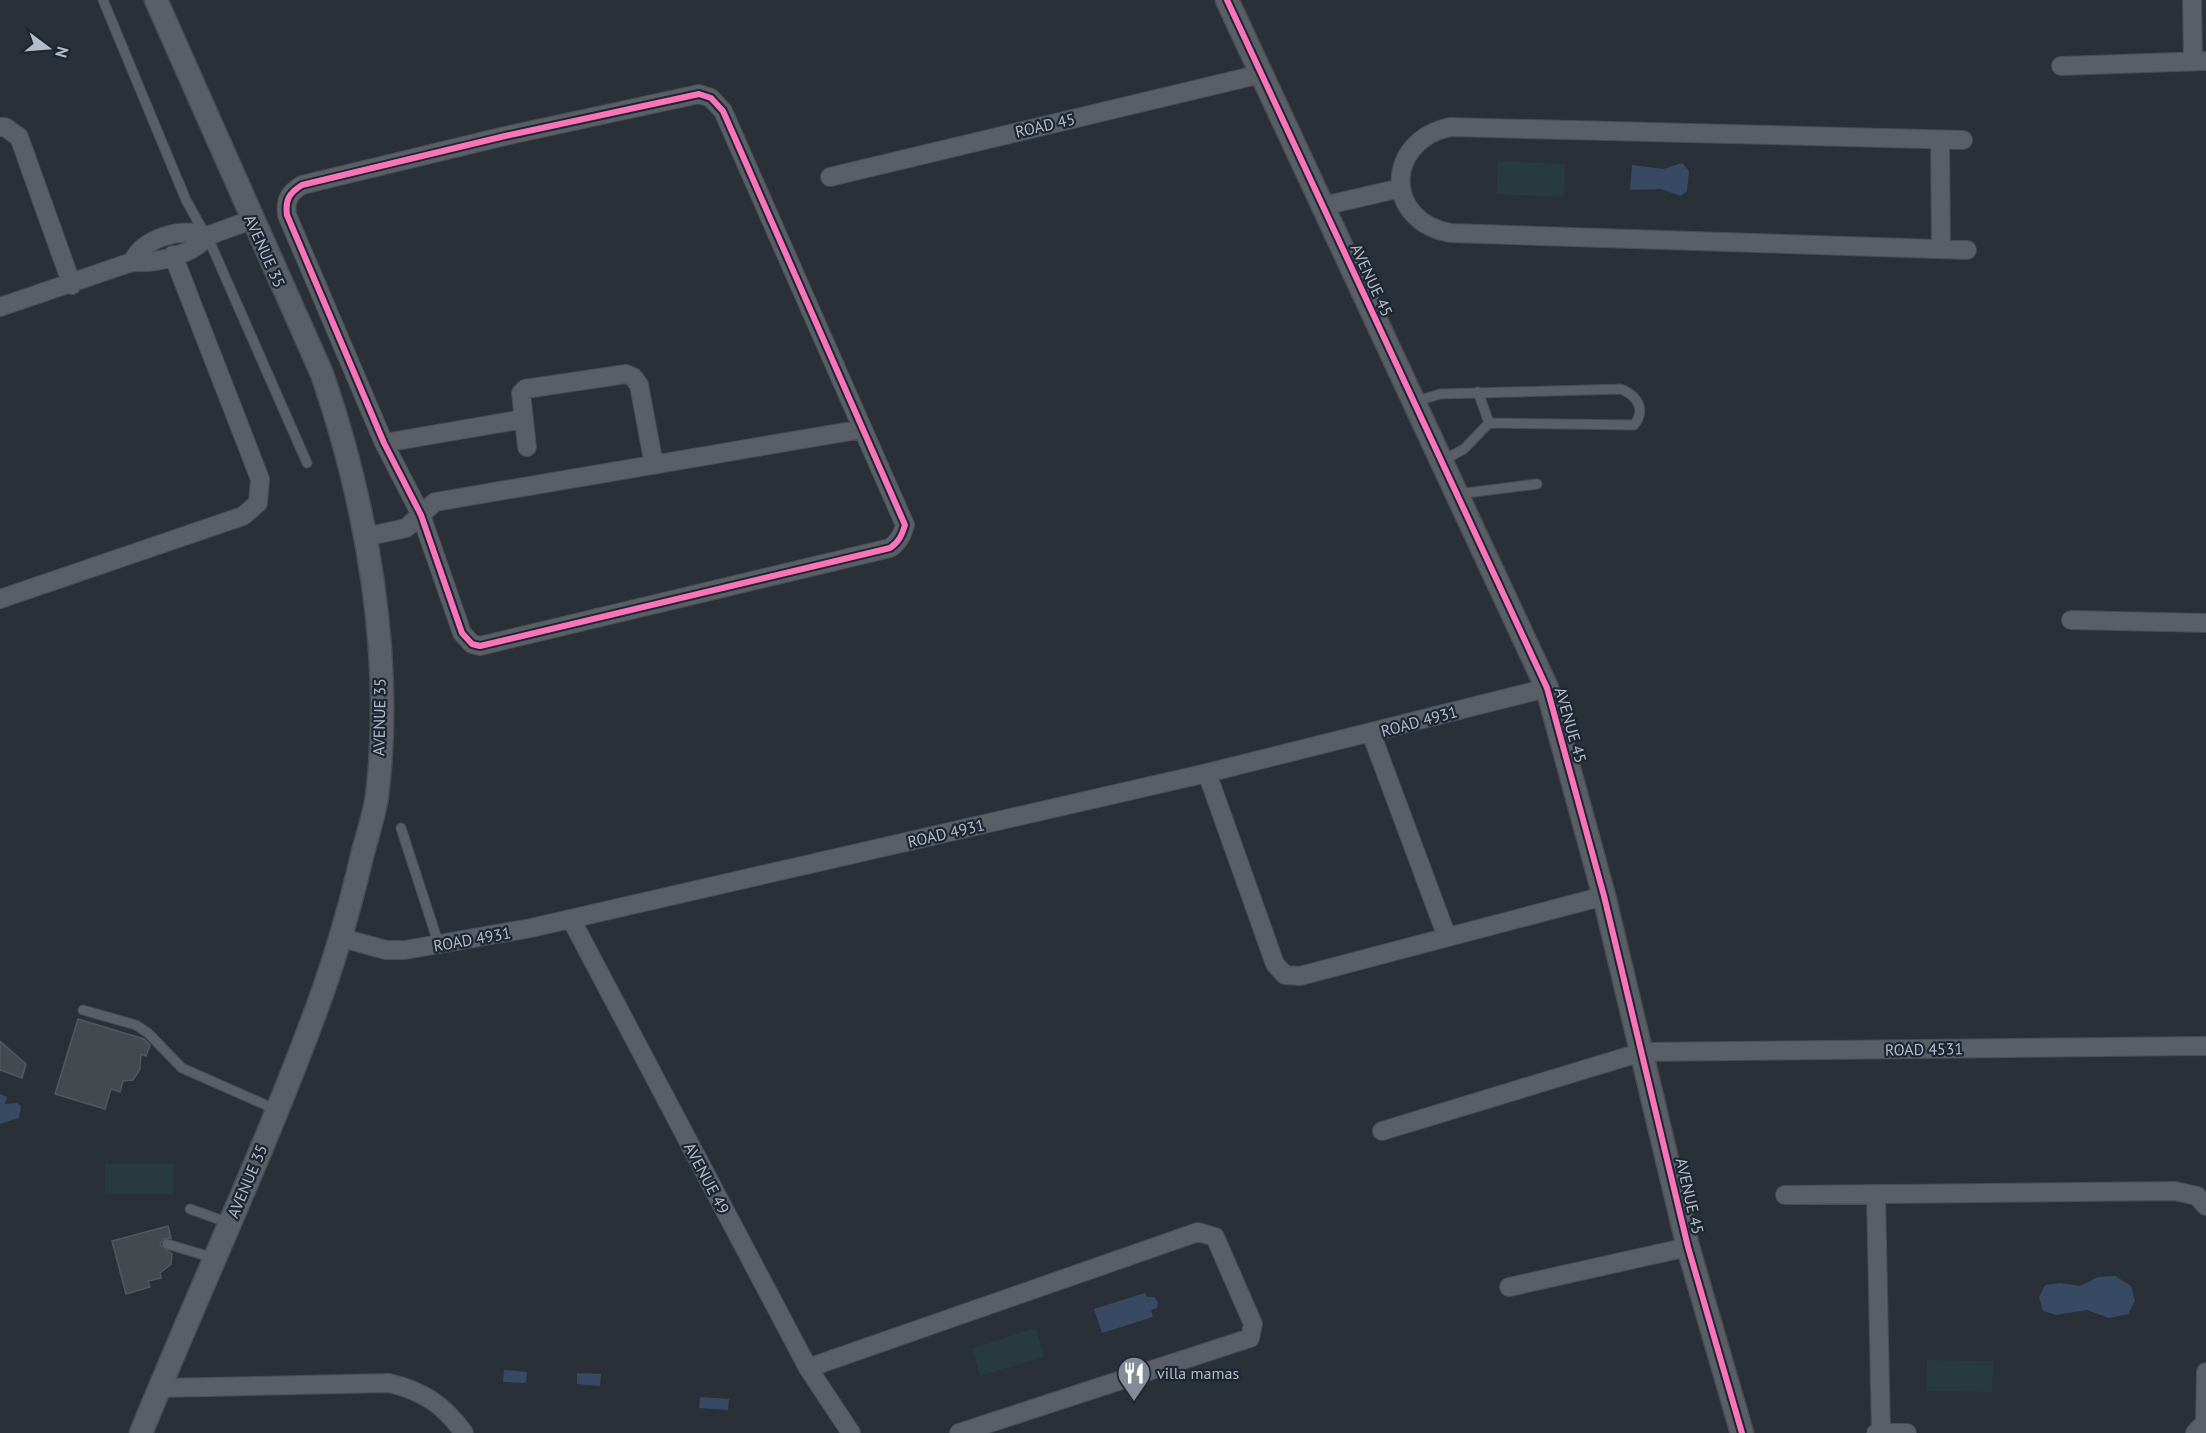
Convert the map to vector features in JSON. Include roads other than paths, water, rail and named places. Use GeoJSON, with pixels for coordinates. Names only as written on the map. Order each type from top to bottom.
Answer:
{"type":"FeatureCollection","features":[{"type":"Feature","properties":{"kind":"street","name":"AVENUE 35"},"geometry":{"type":"LineString","coordinates":[[141,1433],[277,1110],[342,938],[377,797],[380,645],[356,484],[322,374],[251,220],[156,0]]}},
{"type":"Feature","properties":{"kind":"street","name":"AVENUE 45"},"geometry":{"type":"LineString","coordinates":[[1227,0],[1547,688],[1604,896],[1688,1247],[1742,1433]]}},
{"type":"Feature","properties":{"kind":"street"},"geometry":{"type":"LineString","coordinates":[[2061,66],[2200,61],[2192,0]]}},
{"type":"Feature","properties":{"kind":"street","name":"ROAD 45"},"geometry":{"type":"LineString","coordinates":[[830,177],[1261,74]]}},
{"type":"Feature","properties":{"kind":"street"},"geometry":{"type":"LineString","coordinates":[[699,94],[711,98],[723,111],[862,429],[905,525],[898,543],[890,548],[480,646],[472,644],[462,633],[421,515],[384,443],[287,215],[286,203],[291,192],[302,185],[505,136],[699,94]]}},
{"type":"Feature","properties":{"kind":"street"},"geometry":{"type":"LineString","coordinates":[[0,127],[20,137],[72,285]]}},
{"type":"Feature","properties":{"kind":"street"},"geometry":{"type":"LineString","coordinates":[[1963,140],[1450,127],[1435,130],[1412,147],[1404,159],[1401,188],[1405,202],[1418,220],[1437,231],[1451,233],[1966,250]]}},
{"type":"Feature","properties":{"kind":"street"},"geometry":{"type":"LineString","coordinates":[[1940,140],[1941,249]]}},
{"type":"Feature","properties":{"kind":"street"},"geometry":{"type":"LineString","coordinates":[[1323,206],[1401,188]]}},
{"type":"Feature","properties":{"kind":"street"},"geometry":{"type":"LineString","coordinates":[[0,308],[72,285],[132,262],[145,263],[173,255],[198,245],[207,236],[251,220]]}},
{"type":"Feature","properties":{"kind":"street"},"geometry":{"type":"LineString","coordinates":[[132,262],[144,246],[178,233],[193,232],[207,236]]}},
{"type":"Feature","properties":{"kind":"street"},"geometry":{"type":"LineString","coordinates":[[0,599],[243,516],[258,503],[260,480],[173,255]]}},
{"type":"Feature","properties":{"kind":"street"},"geometry":{"type":"LineString","coordinates":[[527,447],[521,393],[525,389],[626,374],[633,377],[639,385],[654,465]]}},
{"type":"Feature","properties":{"kind":"street"},"geometry":{"type":"LineString","coordinates":[[384,443],[524,418]]}},
{"type":"Feature","properties":{"kind":"street"},"geometry":{"type":"LineString","coordinates":[[365,537],[406,528],[435,502],[862,429]]}},
{"type":"Feature","properties":{"kind":"street"},"geometry":{"type":"LineString","coordinates":[[2071,620],[2206,623]]}},
{"type":"Feature","properties":{"kind":"street","name":"ROAD 4931"},"geometry":{"type":"LineString","coordinates":[[342,938],[386,950],[440,945],[571,919],[1207,773],[1547,688]]}},
{"type":"Feature","properties":{"kind":"street"},"geometry":{"type":"LineString","coordinates":[[1371,733],[1447,937]]}},
{"type":"Feature","properties":{"kind":"street"},"geometry":{"type":"LineString","coordinates":[[1207,773],[1275,964],[1285,975],[1300,976],[1604,896]]}},
{"type":"Feature","properties":{"kind":"street","name":"AVENUE 49"},"geometry":{"type":"LineString","coordinates":[[571,919],[808,1368],[851,1433]]}},
{"type":"Feature","properties":{"kind":"street","name":"ROAD 4531"},"geometry":{"type":"LineString","coordinates":[[1382,1131],[1642,1053],[2206,1046]]}},
{"type":"Feature","properties":{"kind":"street"},"geometry":{"type":"LineString","coordinates":[[1785,1195],[2175,1191],[2197,1196],[2206,1206]]}},
{"type":"Feature","properties":{"kind":"street"},"geometry":{"type":"LineString","coordinates":[[1876,1195],[1878,1433],[1907,1433]]}},
{"type":"Feature","properties":{"kind":"street"},"geometry":{"type":"LineString","coordinates":[[808,1368],[1198,1232],[1215,1237],[1253,1324],[1250,1338],[959,1433]]}},
{"type":"Feature","properties":{"kind":"street"},"geometry":{"type":"LineString","coordinates":[[1509,1287],[1688,1247]]}},
{"type":"Feature","properties":{"kind":"street"},"geometry":{"type":"LineString","coordinates":[[2195,1433],[2205,1422],[2206,1372]]}},
{"type":"Feature","properties":{"kind":"street"},"geometry":{"type":"LineString","coordinates":[[159,1388],[389,1383],[412,1388],[433,1399],[451,1414],[464,1433]]}},
{"type":"Feature","properties":{"kind":"lane"},"geometry":{"type":"LineString","coordinates":[[103,0],[186,200],[207,236],[307,463]]}},
{"type":"Feature","properties":{"kind":"lane"},"geometry":{"type":"LineString","coordinates":[[1414,402],[1440,394],[1621,389],[1631,393],[1641,408],[1640,418],[1634,425],[1489,423],[1464,448],[1440,462]]}},
{"type":"Feature","properties":{"kind":"lane"},"geometry":{"type":"LineString","coordinates":[[1478,392],[1489,423]]}},
{"type":"Feature","properties":{"kind":"lane"},"geometry":{"type":"LineString","coordinates":[[1456,495],[1537,484]]}},
{"type":"Feature","properties":{"kind":"lane"},"geometry":{"type":"LineString","coordinates":[[401,828],[440,945]]}},
{"type":"Feature","properties":{"kind":"lane"},"geometry":{"type":"LineString","coordinates":[[83,1010],[136,1025],[148,1033],[182,1068],[277,1110]]}},
{"type":"Feature","properties":{"kind":"lane"},"geometry":{"type":"LineString","coordinates":[[190,1209],[229,1223]]}},
{"type":"Feature","properties":{"kind":"lane"},"geometry":{"type":"LineString","coordinates":[[166,1244],[214,1258]]}},
{"type":"Feature","properties":{"kind":"water"},"geometry":{"type":"Polygon","coordinates":[[[1682,163],[1689,171],[1687,191],[1681,196],[1661,189],[1630,190],[1632,165],[1663,169],[1682,163]]]}},
{"type":"Feature","properties":{"kind":"water"},"geometry":{"type":"Polygon","coordinates":[[[0,1094],[7,1097],[5,1104],[17,1103],[21,1106],[19,1118],[0,1124],[0,1094]]]}},
{"type":"Feature","properties":{"kind":"water"},"geometry":{"type":"Polygon","coordinates":[[[2115,1276],[2131,1286],[2135,1301],[2128,1314],[2109,1318],[2087,1310],[2056,1315],[2043,1311],[2039,1297],[2045,1285],[2060,1283],[2080,1286],[2098,1277],[2115,1276]]]}},
{"type":"Feature","properties":{"kind":"water"},"geometry":{"type":"Polygon","coordinates":[[[1145,1293],[1147,1297],[1154,1297],[1158,1302],[1157,1308],[1151,1310],[1153,1317],[1102,1333],[1094,1309],[1145,1293]]]}},
{"type":"Feature","properties":{"kind":"water"},"geometry":{"type":"Polygon","coordinates":[[[504,1370],[527,1372],[526,1383],[503,1382],[504,1370]]]}},
{"type":"Feature","properties":{"kind":"water"},"geometry":{"type":"Polygon","coordinates":[[[577,1373],[601,1374],[600,1386],[577,1384],[577,1373]]]}},
{"type":"Feature","properties":{"kind":"water"},"geometry":{"type":"Polygon","coordinates":[[[700,1397],[729,1399],[728,1410],[699,1408],[700,1397]]]}},
{"type":"Feature","properties":{"kind":"place","name":"villa mamas"},"geometry":{"type":"Point","coordinates":[1134,1402]}}]}
